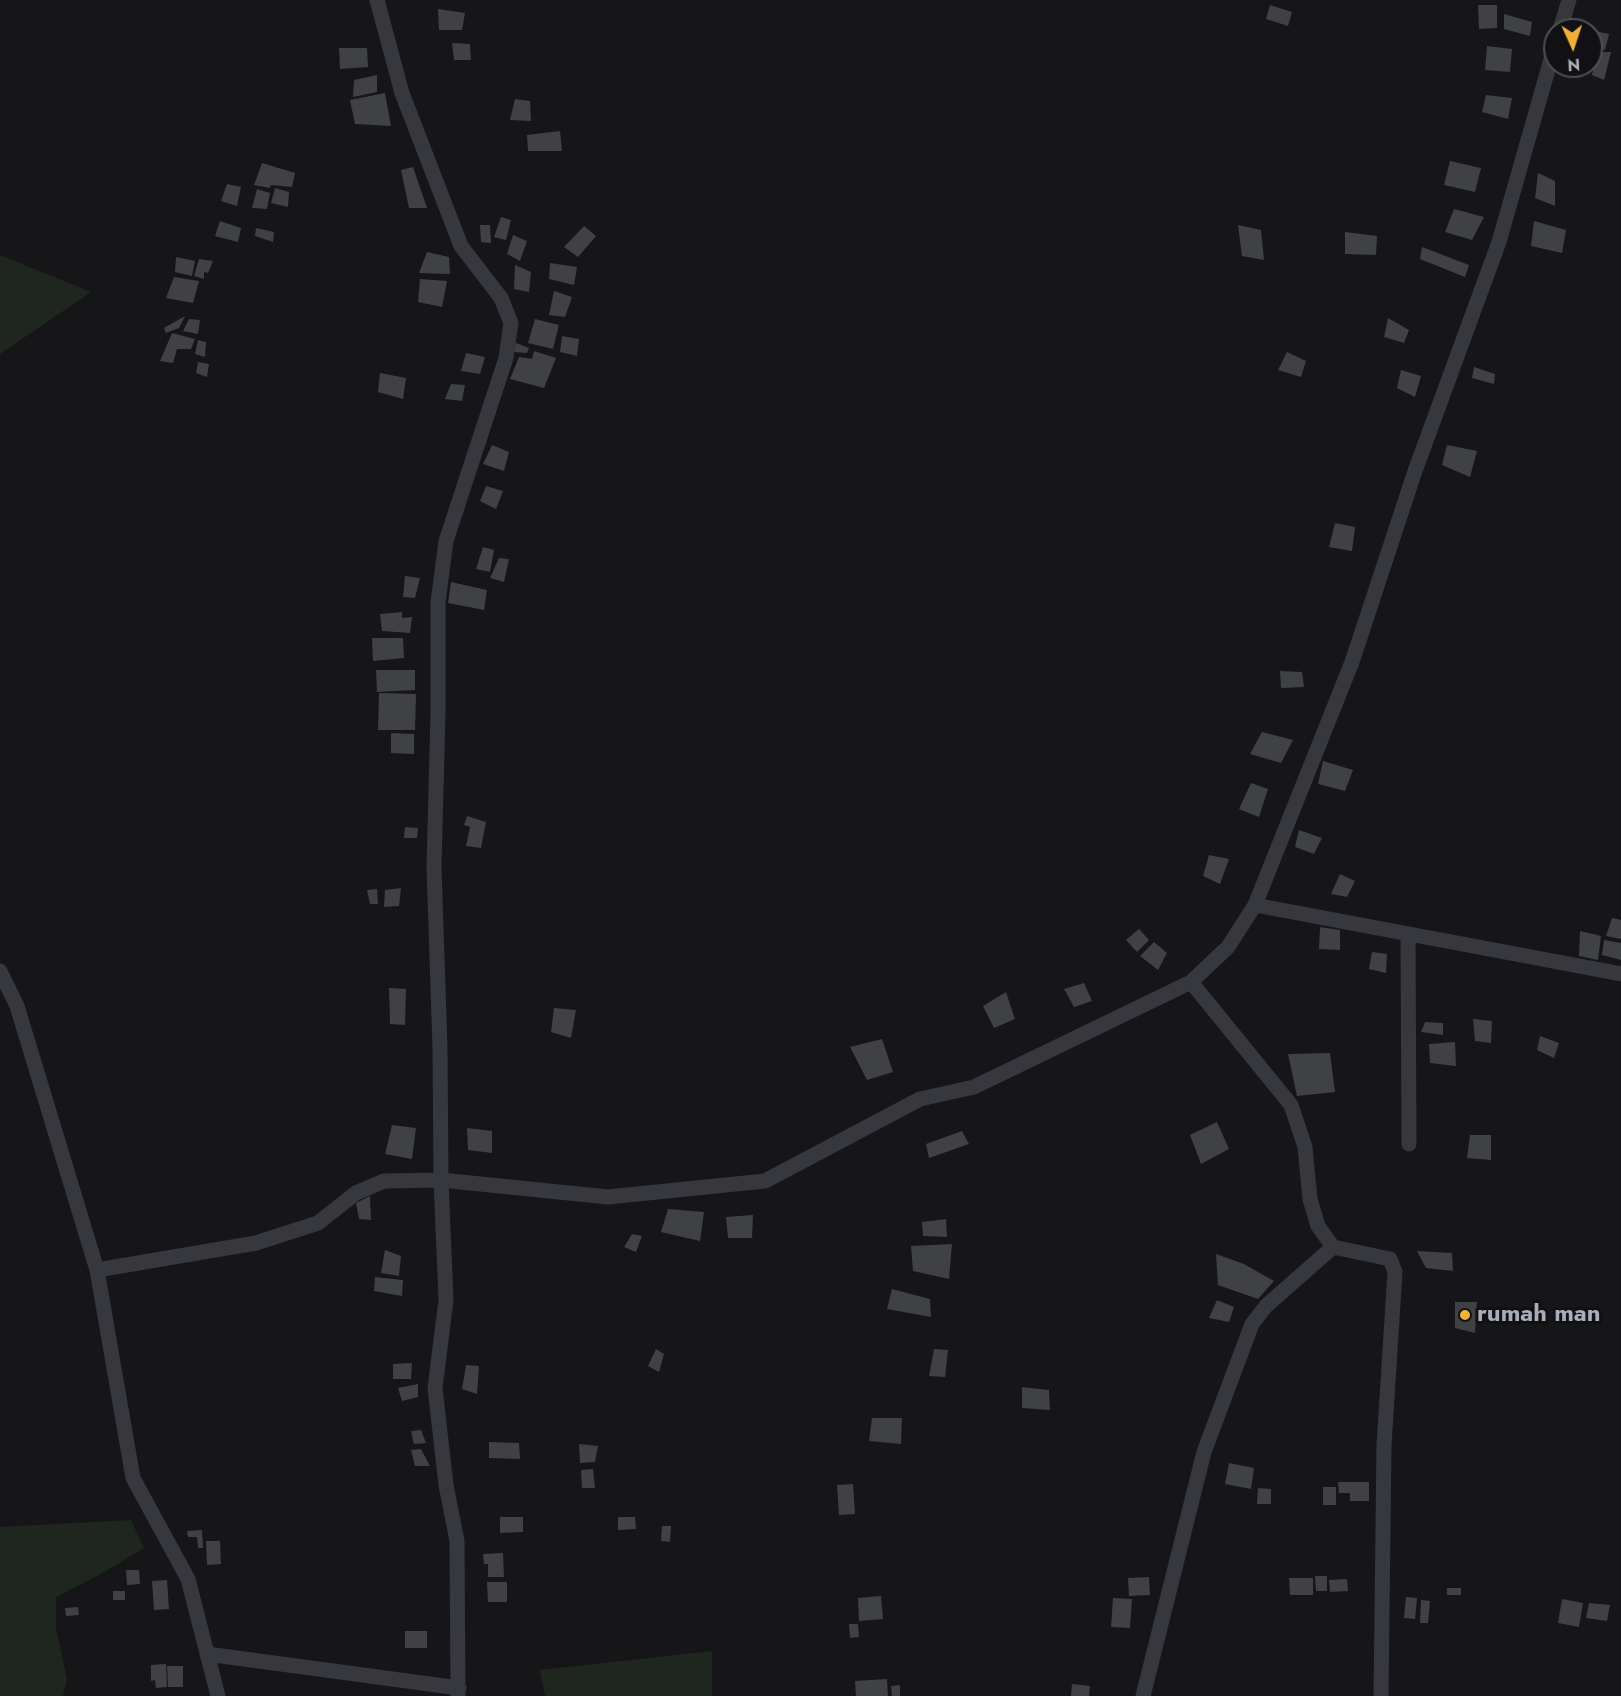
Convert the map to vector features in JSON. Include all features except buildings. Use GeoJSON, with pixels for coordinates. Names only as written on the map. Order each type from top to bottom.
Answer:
{"type":"FeatureCollection","features":[{"type":"Feature","properties":{"kind":"street"},"geometry":{"type":"LineString","coordinates":[[207,1654],[458,1692],[457,1541],[446,1485],[435,1388],[446,1300],[434,867],[438,602],[446,541],[506,358],[511,323],[501,298],[460,246],[402,93],[376,0]]}},
{"type":"Feature","properties":{"kind":"street"},"geometry":{"type":"LineString","coordinates":[[1564,18],[1569,0]]}},
{"type":"Feature","properties":{"kind":"street"},"geometry":{"type":"LineString","coordinates":[[97,1270],[256,1243],[318,1223],[356,1193],[384,1181],[441,1180],[608,1197],[765,1181],[920,1099],[974,1087],[1191,982],[1228,947],[1255,905],[1352,662],[1415,471],[1499,242],[1546,78]]}},
{"type":"Feature","properties":{"kind":"street"},"geometry":{"type":"LineString","coordinates":[[1255,905],[1621,974]]}},
{"type":"Feature","properties":{"kind":"street"},"geometry":{"type":"LineString","coordinates":[[1408,935],[1409,1144]]}},
{"type":"Feature","properties":{"kind":"street"},"geometry":{"type":"LineString","coordinates":[[0,971],[17,1006],[97,1270],[133,1478],[189,1579],[218,1696]]}},
{"type":"Feature","properties":{"kind":"street"},"geometry":{"type":"LineString","coordinates":[[1191,982],[1291,1105],[1305,1147],[1310,1199],[1318,1226],[1333,1247],[1390,1259],[1395,1272],[1384,1445],[1381,1696]]}},
{"type":"Feature","properties":{"kind":"street"},"geometry":{"type":"LineString","coordinates":[[1143,1696],[1204,1452],[1252,1324],[1266,1306],[1333,1247]]}},
{"type":"Feature","properties":{"kind":"shaded area"},"geometry":{"type":"Polygon","coordinates":[[[0,255],[91,292],[0,354],[0,255]]]}},
{"type":"Feature","properties":{"kind":"shaded area"},"geometry":{"type":"Polygon","coordinates":[[[131,1520],[144,1548],[56,1597],[56,1628],[67,1680],[63,1696],[0,1696],[0,1527],[131,1520]]]}},
{"type":"Feature","properties":{"kind":"shaded area"},"geometry":{"type":"Polygon","coordinates":[[[712,1651],[712,1696],[545,1696],[540,1670],[712,1651]]]}},
{"type":"Feature","properties":{"kind":"place","name":"rumah man"},"geometry":{"type":"Point","coordinates":[1465,1315]}}]}
